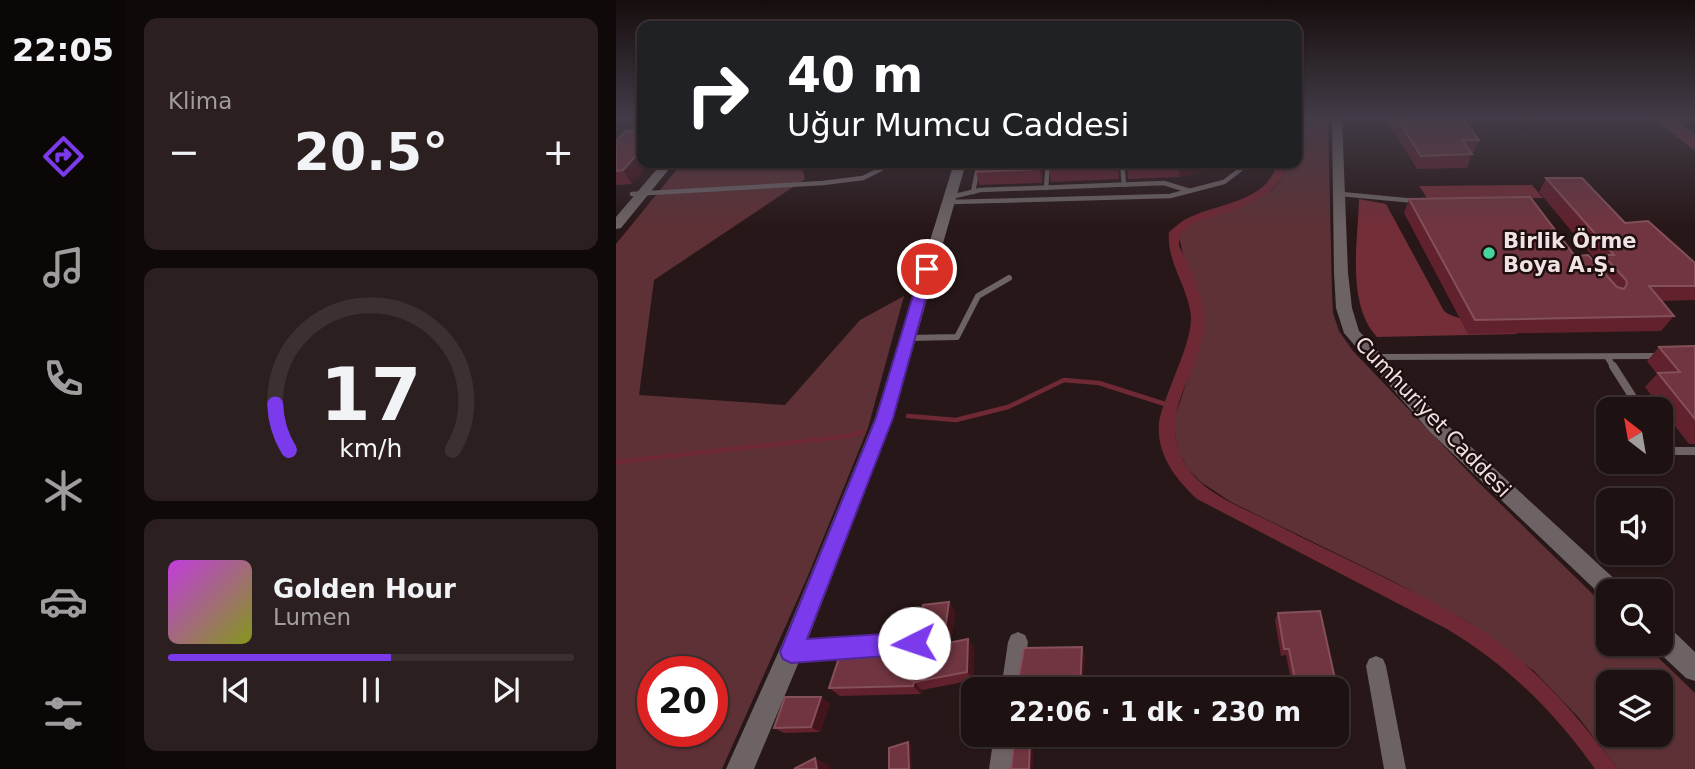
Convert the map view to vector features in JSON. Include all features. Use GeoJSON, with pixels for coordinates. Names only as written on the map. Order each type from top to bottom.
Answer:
{"type":"FeatureCollection","features":[{"type":"Feature","properties":{"kind":"street","name":"Cumhuriyet Caddesi"},"geometry":{"type":"LineString","coordinates":[[1339,154],[1344,308],[1352,333],[1437,427],[1598,579]]}},
{"type":"Feature","properties":{"kind":"street"},"geometry":{"type":"LineString","coordinates":[[616,225],[637,194],[663,168]]}},
{"type":"Feature","properties":{"kind":"street"},"geometry":{"type":"LineString","coordinates":[[740,769],[791,652],[884,418],[959,168]]}},
{"type":"Feature","properties":{"kind":"street"},"geometry":{"type":"LineString","coordinates":[[1014,677],[1018,642]]}},
{"type":"Feature","properties":{"kind":"street"},"geometry":{"type":"LineString","coordinates":[[1673,648],[1695,669]]}},
{"type":"Feature","properties":{"kind":"street"},"geometry":{"type":"LineString","coordinates":[[1376,666],[1395,769]]}},
{"type":"Feature","properties":{"kind":"street"},"geometry":{"type":"LineString","coordinates":[[1000,769],[1003,747]]}},
{"type":"Feature","properties":{"kind":"lane"},"geometry":{"type":"LineString","coordinates":[[637,194],[863,178],[883,168]]}},
{"type":"Feature","properties":{"kind":"lane"},"geometry":{"type":"LineString","coordinates":[[973,192],[978,168]]}},
{"type":"Feature","properties":{"kind":"lane"},"geometry":{"type":"LineString","coordinates":[[1046,188],[1048,168]]}},
{"type":"Feature","properties":{"kind":"lane"},"geometry":{"type":"LineString","coordinates":[[1122,168],[1124,185]]}},
{"type":"Feature","properties":{"kind":"lane"},"geometry":{"type":"LineString","coordinates":[[950,200],[1171,196],[1195,192],[1232,177],[1243,168]]}},
{"type":"Feature","properties":{"kind":"lane"},"geometry":{"type":"LineString","coordinates":[[950,200],[973,192],[1164,183],[1195,192]]}},
{"type":"Feature","properties":{"kind":"lane"},"geometry":{"type":"LineString","coordinates":[[1341,194],[1424,201]]}},
{"type":"Feature","properties":{"kind":"lane"},"geometry":{"type":"LineString","coordinates":[[907,338],[957,337],[978,296],[1009,278]]}},
{"type":"Feature","properties":{"kind":"lane"},"geometry":{"type":"LineString","coordinates":[[1371,357],[1670,356]]}},
{"type":"Feature","properties":{"kind":"lane"},"geometry":{"type":"LineString","coordinates":[[1608,358],[1633,397]]}},
{"type":"Feature","properties":{"kind":"lane"},"geometry":{"type":"LineString","coordinates":[[1673,451],[1695,451]]}},
{"type":"Feature","properties":{"kind":"lane"},"geometry":{"type":"LineString","coordinates":[[791,652],[859,647]]}},
{"type":"Feature","properties":{"kind":"shaded area"},"geometry":{"type":"Polygon","coordinates":[[[1302,154],[1329,154],[1333,313],[1339,331],[1353,351],[1476,480],[1596,597],[1596,656],[1656,656],[1671,670],[1596,670],[1596,740],[1579,718],[1534,671],[1470,623],[1391,580],[1231,502],[1201,482],[1188,469],[1178,451],[1173,423],[1202,335],[1179,237],[1188,226],[1201,219],[1268,193],[1280,180],[1285,168],[1302,168],[1302,154]]]}},
{"type":"Feature","properties":{"kind":"shaded area"},"geometry":{"type":"Polygon","coordinates":[[[678,168],[802,168],[805,179],[654,280],[639,395],[785,405],[860,320],[904,296],[868,428],[807,578],[722,769],[616,769],[616,244],[678,168]]]}},
{"type":"Feature","properties":{"kind":"shaded area"},"geometry":{"type":"Polygon","coordinates":[[[1275,168],[1285,168],[1283,176],[1263,196],[1250,204],[1193,223],[1184,230],[1180,238],[1179,246],[1198,290],[1204,316],[1203,336],[1198,354],[1177,409],[1175,427],[1178,447],[1187,467],[1204,486],[1227,500],[1421,596],[1490,637],[1550,688],[1596,742],[1596,747],[1600,747],[1618,769],[1595,769],[1563,728],[1528,691],[1469,643],[1197,499],[1181,483],[1169,465],[1161,445],[1159,422],[1187,341],[1191,317],[1171,254],[1169,232],[1186,219],[1239,200],[1263,186],[1275,168]]]}},
{"type":"Feature","properties":{"kind":"shaded area"},"geometry":{"type":"Polygon","coordinates":[[[1532,185],[1543,198],[1427,198],[1419,186],[1532,185]]]}},
{"type":"Feature","properties":{"kind":"shaded area"},"geometry":{"type":"Polygon","coordinates":[[[1359,199],[1386,204],[1444,311],[1466,319],[1508,319],[1517,334],[1377,337],[1367,323],[1357,290],[1359,199]]]}},
{"type":"Feature","properties":{"kind":"shaded area"},"geometry":{"type":"Polygon","coordinates":[[[1673,672],[1695,693],[1695,769],[1618,769],[1601,747],[1673,747],[1673,672]]]}},
{"type":"Feature","properties":{"kind":"building"},"geometry":{"type":"Polygon","coordinates":[[[616,154],[637,154],[623,170],[616,171],[616,154]]]}},
{"type":"Feature","properties":{"kind":"building"},"geometry":{"type":"Polygon","coordinates":[[[1420,154],[1472,154],[1421,156],[1420,154]]]}},
{"type":"Feature","properties":{"kind":"building"},"geometry":{"type":"Polygon","coordinates":[[[977,168],[1040,168],[1040,169],[976,172],[977,168]]]}},
{"type":"Feature","properties":{"kind":"building"},"geometry":{"type":"Polygon","coordinates":[[[1546,178],[1582,178],[1625,223],[1648,221],[1695,263],[1695,286],[1649,286],[1674,316],[1475,320],[1409,199],[1530,197],[1575,256],[1588,255],[1617,287],[1624,289],[1627,284],[1603,255],[1614,255],[1546,178]]]}},
{"type":"Feature","properties":{"kind":"building"},"geometry":{"type":"Polygon","coordinates":[[[1695,346],[1695,419],[1658,373],[1680,372],[1659,347],[1695,346]]]}},
{"type":"Feature","properties":{"kind":"building"},"geometry":{"type":"Polygon","coordinates":[[[949,602],[943,644],[968,639],[967,672],[914,682],[913,686],[829,688],[843,646],[916,642],[923,605],[949,602]]]}},
{"type":"Feature","properties":{"kind":"building"},"geometry":{"type":"Polygon","coordinates":[[[1320,611],[1335,677],[1294,677],[1289,649],[1284,649],[1278,613],[1320,611]]]}},
{"type":"Feature","properties":{"kind":"building"},"geometry":{"type":"Polygon","coordinates":[[[1082,647],[1081,677],[1019,677],[1024,648],[1082,647]]]}},
{"type":"Feature","properties":{"kind":"building"},"geometry":{"type":"Polygon","coordinates":[[[785,697],[821,697],[811,727],[774,728],[785,697]]]}},
{"type":"Feature","properties":{"kind":"building"},"geometry":{"type":"Polygon","coordinates":[[[908,742],[909,769],[889,769],[889,748],[908,742]]]}},
{"type":"Feature","properties":{"kind":"building"},"geometry":{"type":"Polygon","coordinates":[[[1013,747],[1030,747],[1029,769],[1011,769],[1013,747]]]}},
{"type":"Feature","properties":{"kind":"building"},"geometry":{"type":"Polygon","coordinates":[[[815,758],[817,769],[794,769],[815,758]]]}},
{"type":"Feature","properties":{"kind":"waterway"},"geometry":{"type":"LineString","coordinates":[[908,416],[956,420],[1008,407],[1064,380],[1099,383],[1168,405]]}},
{"type":"Feature","properties":{"kind":"waterway"},"geometry":{"type":"LineString","coordinates":[[616,462],[849,436],[863,432]]}},
{"type":"Feature","properties":{"kind":"place","name":"Birlik Örme Boya A.Ş."},"geometry":{"type":"Point","coordinates":[1489,253]}},
{"type":"Feature","properties":{"kind":"route"},"geometry":{"type":"LineString","coordinates":[[914,643],[791,652],[884,418],[927,269]]}}]}
